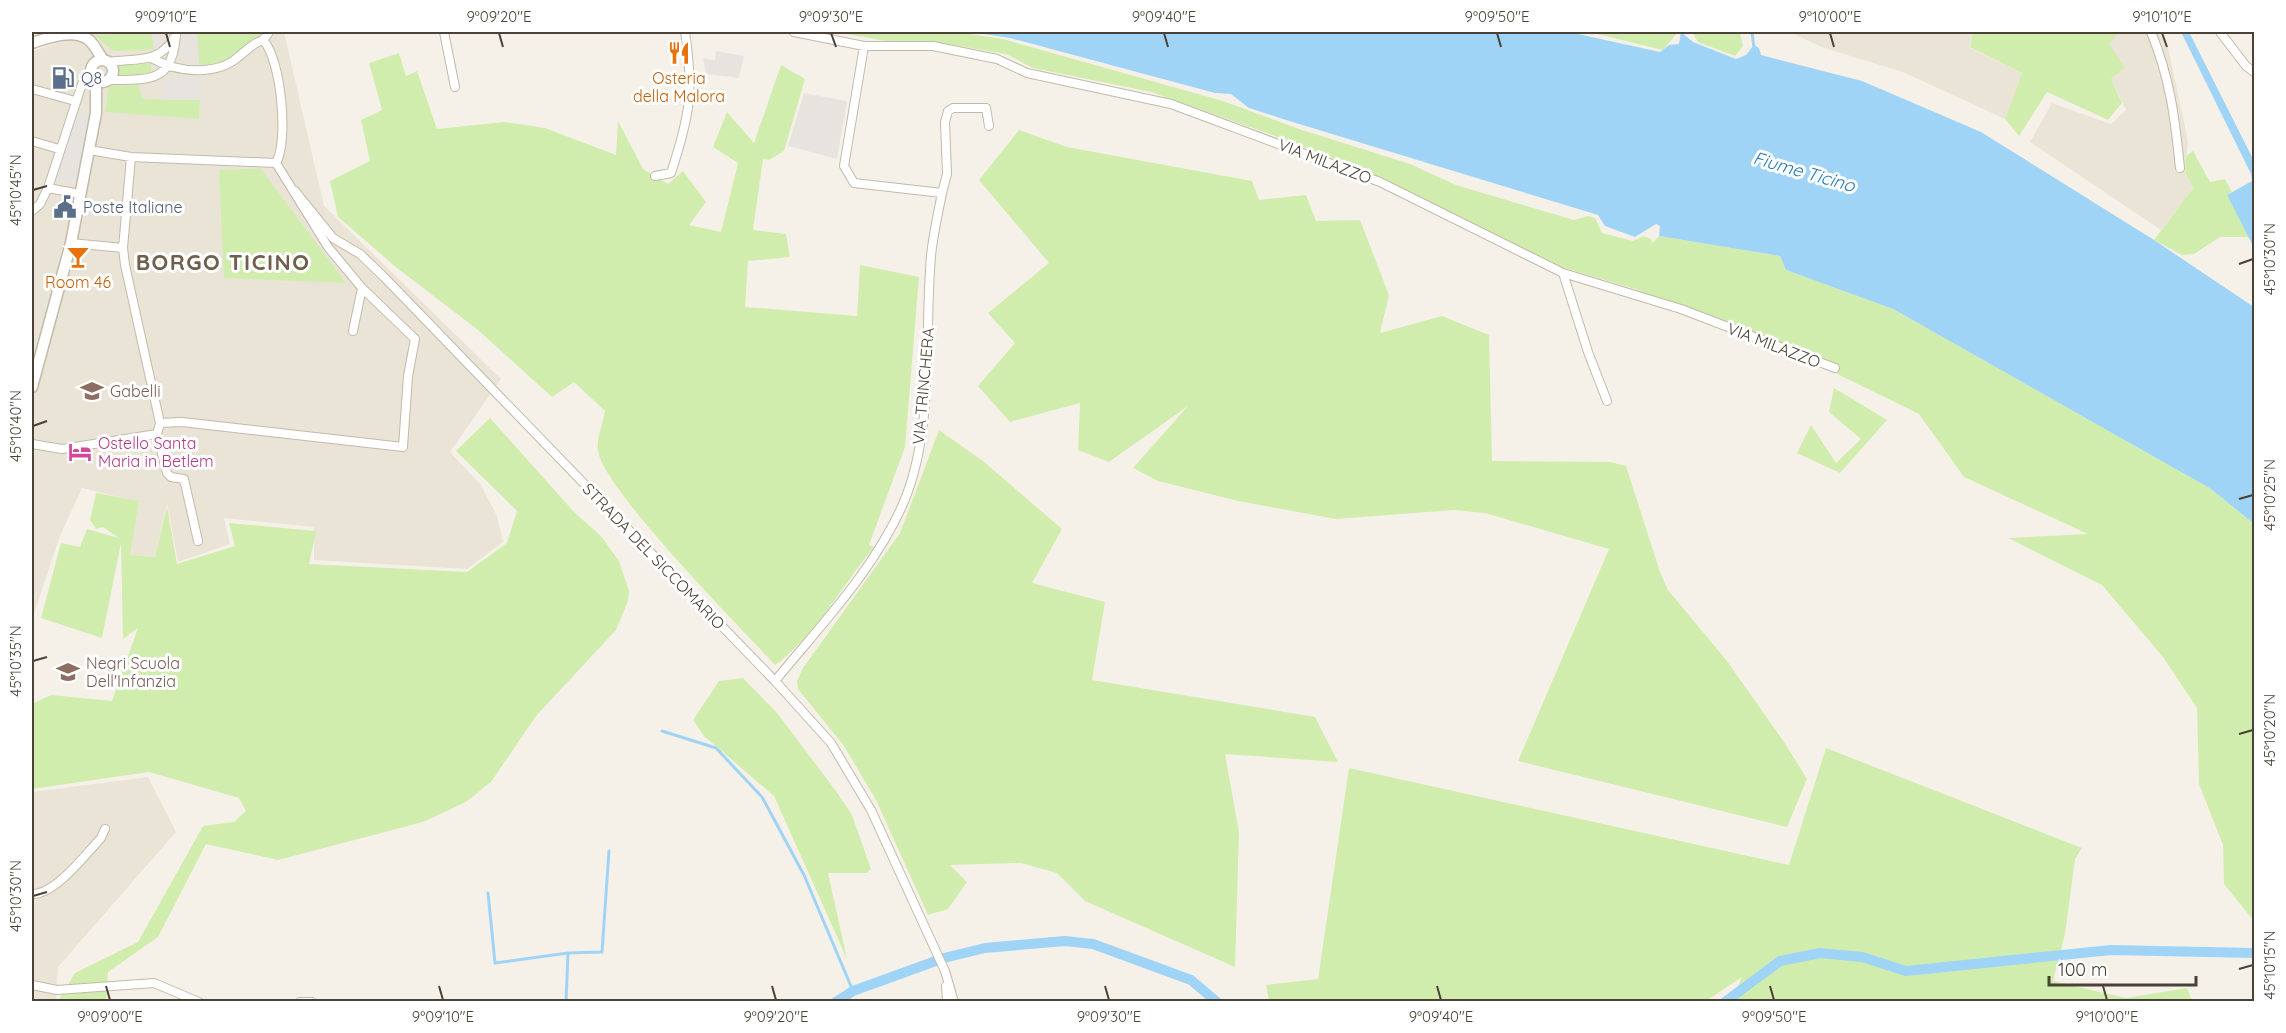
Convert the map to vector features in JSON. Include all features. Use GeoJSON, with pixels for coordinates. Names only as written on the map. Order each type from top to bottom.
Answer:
{"type":"FeatureCollection","features":[{"type":"Feature","properties":{"kind":"street"},"geometry":{"type":"LineString","coordinates":[[151,58],[169,67],[195,70],[217,68],[228,65],[256,42],[263,40],[269,32]]}},
{"type":"Feature","properties":{"kind":"street"},"geometry":{"type":"LineString","coordinates":[[444,32],[455,87]]}},
{"type":"Feature","properties":{"kind":"street"},"geometry":{"type":"LineString","coordinates":[[655,176],[671,173],[687,122],[692,74],[685,32]]}},
{"type":"Feature","properties":{"kind":"street","name":"VIA MILAZZO"},"geometry":{"type":"LineString","coordinates":[[794,32],[864,46],[933,46],[997,59],[1027,73],[1171,104],[1380,182],[1563,273],[1682,309],[1835,368]]}},
{"type":"Feature","properties":{"kind":"street"},"geometry":{"type":"LineString","coordinates":[[2151,32],[2162,59],[2174,103],[2180,168]]}},
{"type":"Feature","properties":{"kind":"street"},"geometry":{"type":"LineString","coordinates":[[2220,32],[2246,66],[2254,72]]}},
{"type":"Feature","properties":{"kind":"street"},"geometry":{"type":"LineString","coordinates":[[169,67],[167,60],[176,33]]}},
{"type":"Feature","properties":{"kind":"street"},"geometry":{"type":"LineString","coordinates":[[32,212],[40,204],[48,188],[82,84],[101,80],[152,79],[169,67],[176,33]]}},
{"type":"Feature","properties":{"kind":"street"},"geometry":{"type":"LineString","coordinates":[[32,43],[75,34],[88,39],[102,61],[113,71],[101,80],[72,243],[32,387]]}},
{"type":"Feature","properties":{"kind":"street"},"geometry":{"type":"LineString","coordinates":[[263,40],[269,45],[282,106],[284,142],[282,153],[276,163]]}},
{"type":"Feature","properties":{"kind":"street"},"geometry":{"type":"LineString","coordinates":[[101,80],[91,68],[102,61],[151,58],[164,52],[170,46]]}},
{"type":"Feature","properties":{"kind":"street"},"geometry":{"type":"LineString","coordinates":[[864,46],[844,166],[849,178],[854,183],[942,193]]}},
{"type":"Feature","properties":{"kind":"street"},"geometry":{"type":"LineString","coordinates":[[32,88],[75,101]]}},
{"type":"Feature","properties":{"kind":"street","name":"VIA TRINCHERA"},"geometry":{"type":"LineString","coordinates":[[775,681],[860,575],[903,503],[920,441],[932,255],[942,193],[948,174],[945,122],[948,111],[952,108],[986,108],[989,126]]}},
{"type":"Feature","properties":{"kind":"street"},"geometry":{"type":"LineString","coordinates":[[32,141],[59,149]]}},
{"type":"Feature","properties":{"kind":"street"},"geometry":{"type":"LineString","coordinates":[[89,150],[131,157],[276,163]]}},
{"type":"Feature","properties":{"kind":"street"},"geometry":{"type":"LineString","coordinates":[[131,157],[123,248],[131,295],[160,423],[157,434],[167,473],[171,477],[184,479],[198,541]]}},
{"type":"Feature","properties":{"kind":"street"},"geometry":{"type":"LineString","coordinates":[[160,423],[183,423],[403,447],[408,376],[415,339],[362,288],[328,247],[307,218],[295,191],[276,163]]}},
{"type":"Feature","properties":{"kind":"street"},"geometry":{"type":"LineString","coordinates":[[48,188],[80,194]]}},
{"type":"Feature","properties":{"kind":"street","name":"STRADA DEL SICCOMARIO"},"geometry":{"type":"LineString","coordinates":[[295,191],[333,238],[360,254],[384,277],[775,681],[831,743],[871,810],[945,970]]}},
{"type":"Feature","properties":{"kind":"street"},"geometry":{"type":"LineString","coordinates":[[72,243],[123,248]]}},
{"type":"Feature","properties":{"kind":"street"},"geometry":{"type":"LineString","coordinates":[[1563,273],[1588,352],[1607,401]]}},
{"type":"Feature","properties":{"kind":"street"},"geometry":{"type":"LineString","coordinates":[[354,331],[362,288]]}},
{"type":"Feature","properties":{"kind":"street"},"geometry":{"type":"LineString","coordinates":[[32,444],[62,449],[157,434]]}},
{"type":"Feature","properties":{"kind":"street"},"geometry":{"type":"LineString","coordinates":[[32,894],[41,894],[54,885],[101,838],[105,829]]}},
{"type":"Feature","properties":{"kind":"street"},"geometry":{"type":"LineString","coordinates":[[945,970],[947,1002]]}},
{"type":"Feature","properties":{"kind":"street"},"geometry":{"type":"LineString","coordinates":[[945,970],[954,1002]]}},
{"type":"Feature","properties":{"kind":"street"},"geometry":{"type":"LineString","coordinates":[[32,985],[57,990],[154,983],[199,1002]]}},
{"type":"Feature","properties":{"kind":"street"},"geometry":{"type":"LineString","coordinates":[[55,1002],[57,990]]}},
{"type":"Feature","properties":{"kind":"street"},"geometry":{"type":"LineString","coordinates":[[300,1002],[312,1002]]}},
{"type":"Feature","properties":{"kind":"shaded area"},"geometry":{"type":"Polygon","coordinates":[[[185,32],[197,32],[199,64],[178,59],[181,35],[185,32]]]}},
{"type":"Feature","properties":{"kind":"shaded area"},"geometry":{"type":"Polygon","coordinates":[[[284,32],[324,206],[501,379],[450,452],[481,485],[497,516],[503,542],[467,569],[314,560],[314,527],[224,518],[230,544],[178,562],[167,503],[155,557],[129,555],[139,502],[82,488],[60,536],[32,619],[32,51],[87,34],[284,32]]]}},
{"type":"Feature","properties":{"kind":"shaded area"},"geometry":{"type":"Polygon","coordinates":[[[1789,32],[1973,32],[1969,47],[2022,73],[2005,119],[1903,72],[1824,48],[1789,32]]]}},
{"type":"Feature","properties":{"kind":"shaded area"},"geometry":{"type":"Polygon","coordinates":[[[2119,32],[2159,32],[2168,48],[2174,75],[2188,142],[2185,172],[2193,188],[2161,230],[2030,142],[2052,103],[2111,124],[2126,110],[2111,79],[2108,44],[2119,32]]]}},
{"type":"Feature","properties":{"kind":"shaded area"},"geometry":{"type":"Polygon","coordinates":[[[152,35],[173,35],[163,50],[154,50],[152,35]]]}},
{"type":"Feature","properties":{"kind":"shaded area"},"geometry":{"type":"Polygon","coordinates":[[[716,51],[744,56],[739,78],[706,74],[703,58],[715,60],[716,51]]]}},
{"type":"Feature","properties":{"kind":"shaded area"},"geometry":{"type":"Polygon","coordinates":[[[200,77],[200,100],[163,100],[165,78],[200,77]]]}},
{"type":"Feature","properties":{"kind":"shaded area"},"geometry":{"type":"Polygon","coordinates":[[[804,93],[847,101],[837,159],[788,146],[804,93]]]}},
{"type":"Feature","properties":{"kind":"shaded area"},"geometry":{"type":"Polygon","coordinates":[[[77,113],[89,115],[76,183],[56,180],[77,113]]]}},
{"type":"Feature","properties":{"kind":"shaded area"},"geometry":{"type":"Polygon","coordinates":[[[148,777],[176,832],[58,967],[56,1001],[32,1001],[32,792],[148,777]]]}},
{"type":"Feature","properties":{"kind":"green space"},"geometry":{"type":"Polygon","coordinates":[[[152,32],[154,50],[113,51],[94,35],[152,32]]]}},
{"type":"Feature","properties":{"kind":"green space"},"geometry":{"type":"Polygon","coordinates":[[[197,32],[262,32],[234,57],[209,65],[199,64],[197,32]]]}},
{"type":"Feature","properties":{"kind":"green space"},"geometry":{"type":"Polygon","coordinates":[[[835,32],[957,32],[1003,39],[1223,101],[1299,129],[1410,164],[1456,185],[1574,220],[1588,216],[1595,218],[1602,233],[1633,241],[1644,236],[1651,239],[1652,244],[1659,236],[1780,256],[1786,270],[1893,309],[2211,489],[2254,524],[2254,921],[2224,884],[2223,845],[2199,784],[2197,708],[2163,657],[2102,585],[2008,538],[2088,534],[1964,477],[1919,414],[1823,367],[1704,316],[1635,289],[1561,267],[1370,173],[1278,137],[1151,92],[1033,68],[1006,54],[936,42],[887,41],[835,32]]]}},
{"type":"Feature","properties":{"kind":"green space"},"geometry":{"type":"Polygon","coordinates":[[[1589,32],[1678,32],[1663,50],[1589,32]]]}},
{"type":"Feature","properties":{"kind":"green space"},"geometry":{"type":"Polygon","coordinates":[[[1692,32],[1740,32],[1743,46],[1735,56],[1698,42],[1692,32]]]}},
{"type":"Feature","properties":{"kind":"green space"},"geometry":{"type":"Polygon","coordinates":[[[1973,32],[2119,32],[2109,44],[2125,68],[2111,79],[2122,103],[2108,120],[2047,92],[2019,136],[2005,119],[2022,73],[1970,47],[1973,32]]]}},
{"type":"Feature","properties":{"kind":"green space"},"geometry":{"type":"Polygon","coordinates":[[[399,53],[406,76],[417,71],[437,129],[504,122],[545,128],[616,155],[618,121],[643,169],[668,184],[683,171],[706,202],[689,225],[721,232],[738,163],[713,147],[727,112],[754,143],[781,65],[805,79],[784,151],[769,160],[763,159],[753,230],[786,234],[790,257],[748,261],[745,307],[857,316],[860,265],[919,277],[905,447],[869,545],[874,547],[816,625],[790,653],[775,665],[676,559],[623,496],[606,470],[598,451],[605,411],[574,382],[552,397],[478,330],[397,268],[338,217],[330,181],[370,161],[361,120],[382,110],[369,63],[399,53]]]}},
{"type":"Feature","properties":{"kind":"green space"},"geometry":{"type":"Polygon","coordinates":[[[151,63],[151,74],[119,75],[119,64],[151,63]]]}},
{"type":"Feature","properties":{"kind":"green space"},"geometry":{"type":"Polygon","coordinates":[[[139,85],[142,99],[200,100],[199,119],[105,112],[109,86],[139,85]]]}},
{"type":"Feature","properties":{"kind":"green space"},"geometry":{"type":"Polygon","coordinates":[[[1019,130],[1067,147],[1252,181],[1259,200],[1306,195],[1316,221],[1360,220],[1389,295],[1380,333],[1442,316],[1489,335],[1492,461],[1610,462],[1626,466],[1660,572],[1668,590],[1727,661],[1807,779],[1787,827],[1518,761],[1609,549],[1485,513],[1454,510],[1336,519],[1238,501],[1158,481],[1133,468],[1188,406],[1109,462],[1078,450],[1080,403],[1010,422],[978,386],[1015,343],[988,313],[1049,263],[979,180],[1019,130]]]}},
{"type":"Feature","properties":{"kind":"green space"},"geometry":{"type":"Polygon","coordinates":[[[2193,151],[2210,182],[2225,179],[2232,192],[2227,195],[2249,237],[2220,237],[2194,254],[2182,255],[2154,240],[2193,188],[2185,172],[2186,156],[2193,151]]]}},
{"type":"Feature","properties":{"kind":"green space"},"geometry":{"type":"Polygon","coordinates":[[[260,168],[346,283],[224,278],[219,170],[260,168]]]}},
{"type":"Feature","properties":{"kind":"green space"},"geometry":{"type":"Polygon","coordinates":[[[1834,388],[1887,420],[1840,473],[1797,453],[1811,425],[1836,463],[1861,439],[1829,412],[1834,388]]]}},
{"type":"Feature","properties":{"kind":"green space"},"geometry":{"type":"Polygon","coordinates":[[[490,418],[575,513],[601,536],[619,561],[629,591],[628,601],[616,630],[536,716],[491,782],[466,802],[423,822],[278,860],[206,844],[158,937],[108,972],[106,1001],[58,1001],[75,973],[138,942],[203,826],[234,822],[246,811],[239,798],[149,772],[32,789],[32,704],[51,695],[112,701],[138,628],[123,639],[121,543],[102,638],[41,618],[61,543],[80,547],[87,529],[119,538],[103,527],[96,529],[90,520],[96,493],[139,501],[130,555],[155,557],[167,506],[177,564],[235,546],[229,523],[316,531],[309,564],[467,572],[507,543],[517,511],[456,451],[490,418]]]}},
{"type":"Feature","properties":{"kind":"green space"},"geometry":{"type":"Polygon","coordinates":[[[939,430],[983,461],[1062,529],[1032,583],[1105,602],[1092,680],[1315,717],[1338,762],[1225,754],[1239,832],[1235,967],[1085,901],[1057,873],[1021,863],[950,865],[967,882],[948,909],[928,915],[876,800],[844,746],[798,689],[797,681],[803,668],[900,533],[939,430]]]}},
{"type":"Feature","properties":{"kind":"green space"},"geometry":{"type":"Polygon","coordinates":[[[743,678],[778,714],[852,815],[871,869],[867,873],[828,873],[847,959],[774,796],[704,736],[693,720],[719,681],[743,678]]]}},
{"type":"Feature","properties":{"kind":"green space"},"geometry":{"type":"Polygon","coordinates":[[[1826,748],[2082,848],[2075,859],[2065,934],[2053,981],[2126,998],[2187,988],[2192,1001],[1731,1001],[1742,977],[1706,1001],[1269,1001],[1266,985],[1318,979],[1349,768],[1789,865],[1826,748]]]}},
{"type":"Feature","properties":{"kind":"water","name":"Fiume Ticino"},"geometry":{"type":"Polygon","coordinates":[[[971,32],[1569,32],[1660,52],[1669,45],[1679,44],[1681,32],[1693,42],[1736,59],[1746,55],[1754,45],[1759,48],[1761,55],[1862,81],[1981,132],[2154,240],[2254,307],[2254,524],[2211,489],[1893,309],[1786,270],[1780,256],[1659,236],[1660,226],[1656,224],[1635,237],[1605,226],[1598,215],[1249,108],[1231,94],[1215,93],[1010,38],[971,32]]]}},
{"type":"Feature","properties":{"kind":"water"},"geometry":{"type":"Polygon","coordinates":[[[2181,32],[2189,32],[2254,161],[2254,248],[2227,195],[2252,181],[2251,174],[2181,32]]]}},
{"type":"Feature","properties":{"kind":"waterway"},"geometry":{"type":"LineString","coordinates":[[1752,32],[1754,48]]}},
{"type":"Feature","properties":{"kind":"waterway"},"geometry":{"type":"LineString","coordinates":[[662,731],[716,748],[762,797],[804,875],[853,991]]}},
{"type":"Feature","properties":{"kind":"waterway"},"geometry":{"type":"LineString","coordinates":[[488,893],[495,963],[568,953],[602,952],[609,851]]}},
{"type":"Feature","properties":{"kind":"waterway"},"geometry":{"type":"LineString","coordinates":[[836,1002],[853,991],[944,958],[985,948],[1065,941],[1093,944],[1191,980],[1217,1002]]}},
{"type":"Feature","properties":{"kind":"waterway"},"geometry":{"type":"LineString","coordinates":[[1725,1002],[1780,961],[1820,953],[1862,957],[1906,971],[2111,950],[2254,953]]}},
{"type":"Feature","properties":{"kind":"waterway"},"geometry":{"type":"LineString","coordinates":[[566,1002],[568,953]]}},
{"type":"Feature","properties":{"kind":"place","name":"Osteria della Malora"},"geometry":{"type":"Point","coordinates":[679,53]}},
{"type":"Feature","properties":{"kind":"place","name":"Q8"},"geometry":{"type":"Point","coordinates":[63,78]}},
{"type":"Feature","properties":{"kind":"place","name":"Poste Italiane"},"geometry":{"type":"Point","coordinates":[65,207]}},
{"type":"Feature","properties":{"kind":"place","name":"Room 46"},"geometry":{"type":"Point","coordinates":[78,257]}},
{"type":"Feature","properties":{"kind":"place","name":"Gabelli"},"geometry":{"type":"Point","coordinates":[92,391]}},
{"type":"Feature","properties":{"kind":"place","name":"Ostello Santa Maria in Betlem"},"geometry":{"type":"Point","coordinates":[80,452]}},
{"type":"Feature","properties":{"kind":"place","name":"Negri Scuola Dell'Infanzia"},"geometry":{"type":"Point","coordinates":[68,672]}},
{"type":"Feature","properties":{"kind":"district","name":"BORGO TICINO"},"geometry":{"type":"Point","coordinates":[223,262]}}]}
